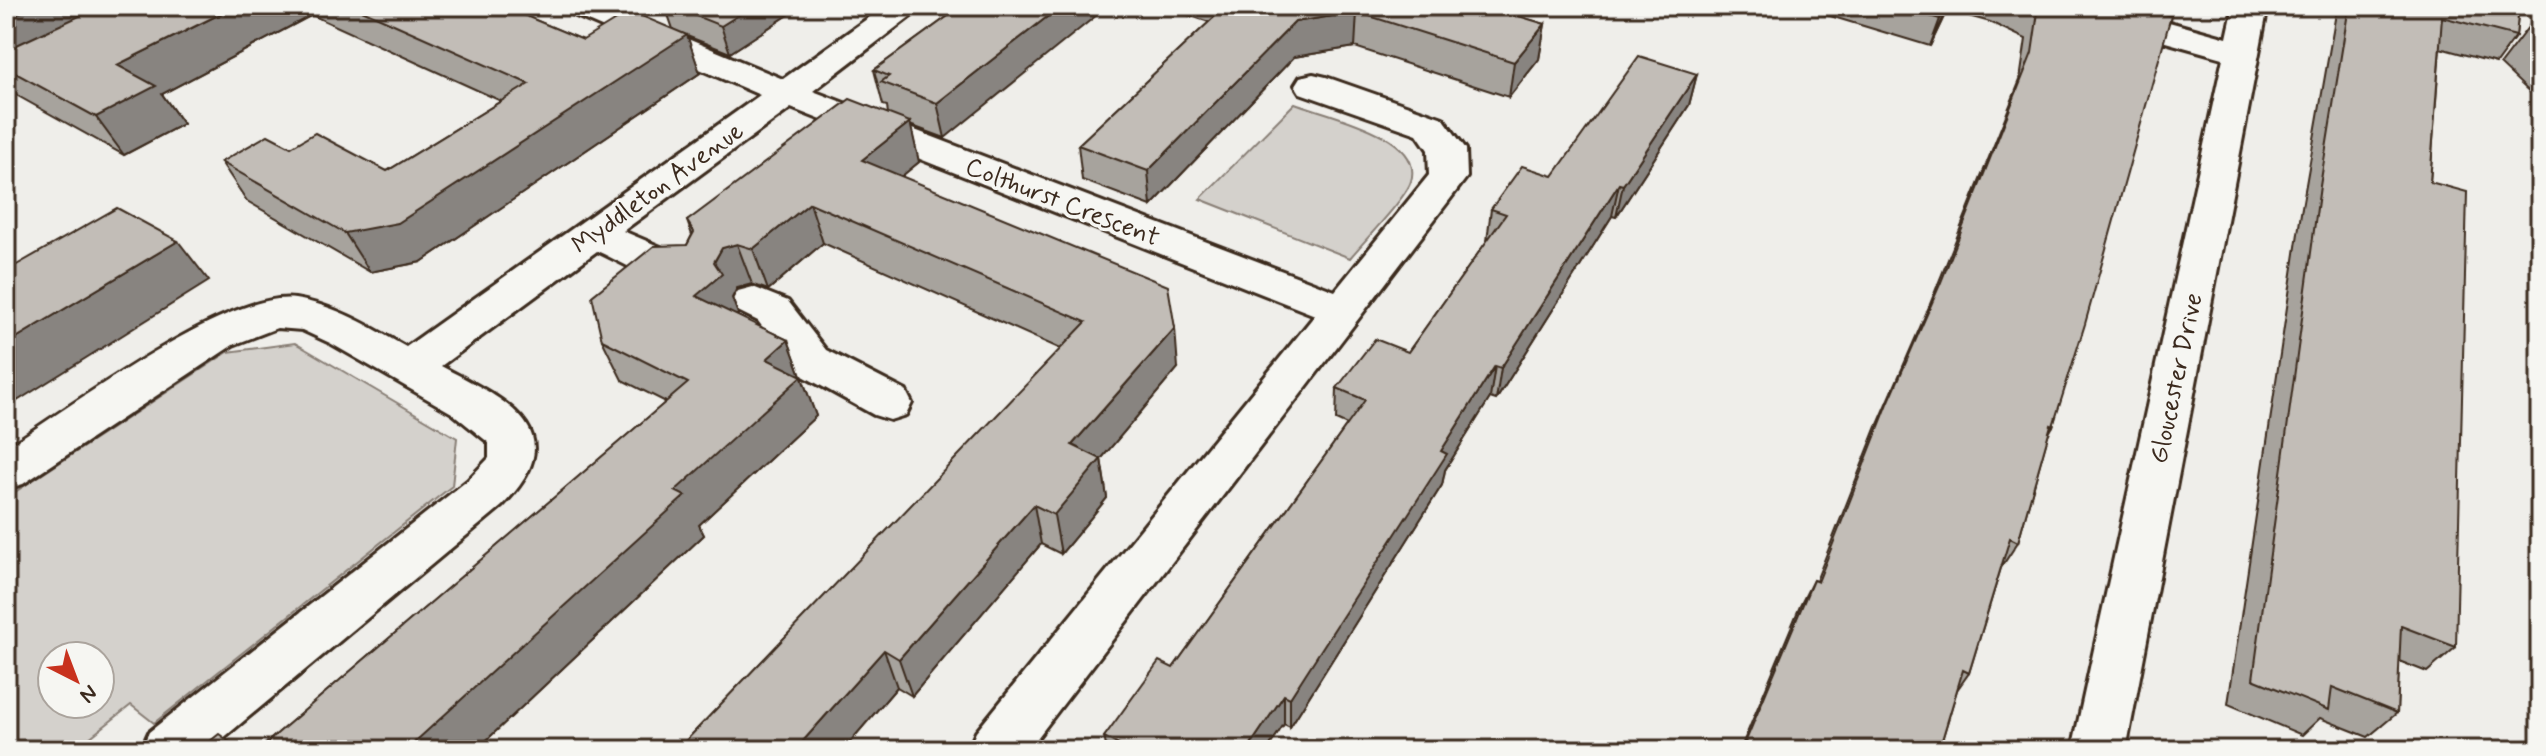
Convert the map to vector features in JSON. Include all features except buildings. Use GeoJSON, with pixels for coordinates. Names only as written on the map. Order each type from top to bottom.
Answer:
{"type":"FeatureCollection","features":[{"type":"Feature","properties":{"kind":"street"},"geometry":{"type":"LineString","coordinates":[[6,87],[170,6]]}},
{"type":"Feature","properties":{"kind":"street","name":"Colthurst Crescent"},"geometry":{"type":"LineString","coordinates":[[581,6],[785,93],[1340,309]]}},
{"type":"Feature","properties":{"kind":"street","name":"Myddleton Avenue"},"geometry":{"type":"LineString","coordinates":[[408,368],[907,6]]}},
{"type":"Feature","properties":{"kind":"street"},"geometry":{"type":"LineString","coordinates":[[2073,6],[2241,52]]}},
{"type":"Feature","properties":{"kind":"street","name":"Gloucester Drive"},"geometry":{"type":"LineString","coordinates":[[2099,750],[2251,6]]}},
{"type":"Feature","properties":{"kind":"street"},"geometry":{"type":"LineString","coordinates":[[995,750],[1340,309],[1448,177],[1447,149],[1430,126],[1313,85]]}},
{"type":"Feature","properties":{"kind":"street"},"geometry":{"type":"LineString","coordinates":[[593,234],[687,274]]}},
{"type":"Feature","properties":{"kind":"street"},"geometry":{"type":"LineString","coordinates":[[753,301],[773,311],[811,361],[890,403]]}},
{"type":"Feature","properties":{"kind":"street"},"geometry":{"type":"LineString","coordinates":[[6,471],[218,334],[250,319],[276,313],[297,314],[318,320],[408,368],[496,420],[509,432],[514,447],[507,470],[485,493],[168,750]]}},
{"type":"Feature","properties":{"kind":"shaded area"},"geometry":{"type":"Polygon","coordinates":[[[1295,103],[1370,129],[1389,139],[1403,151],[1411,165],[1408,188],[1350,258],[1200,199],[1295,103]]]}},
{"type":"Feature","properties":{"kind":"shaded area"},"geometry":{"type":"Polygon","coordinates":[[[295,343],[457,438],[452,486],[154,723],[131,705],[116,717],[116,640],[36,640],[36,720],[112,720],[74,750],[6,750],[6,498],[228,352],[295,343]]]}}]}
